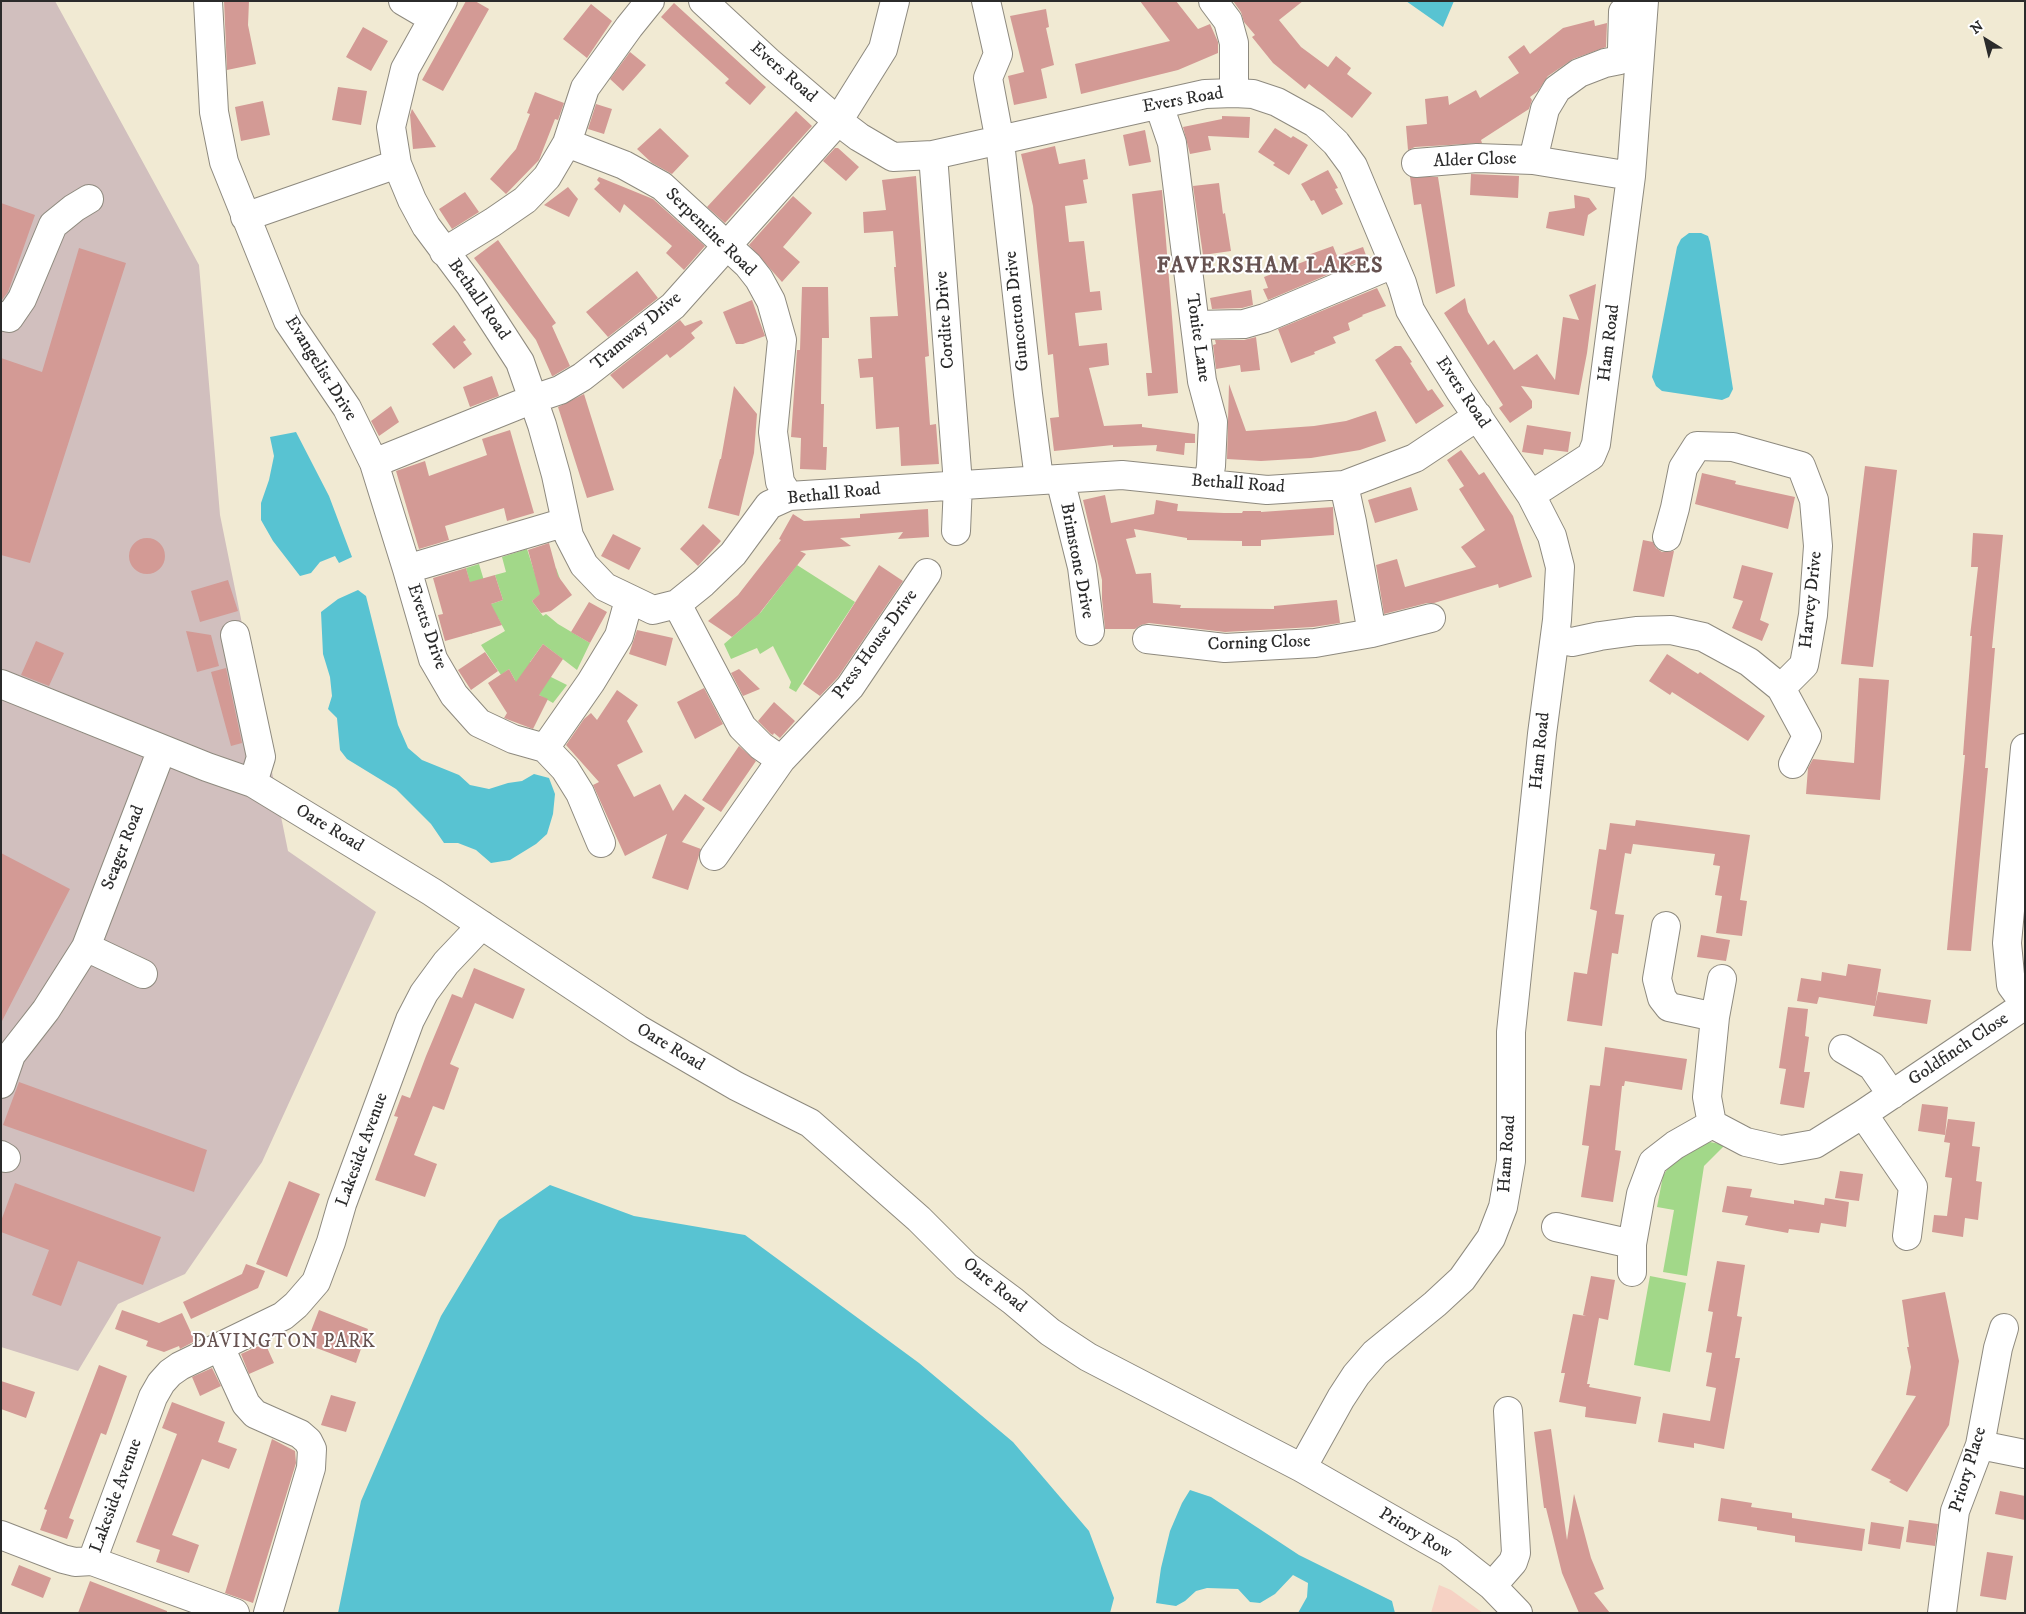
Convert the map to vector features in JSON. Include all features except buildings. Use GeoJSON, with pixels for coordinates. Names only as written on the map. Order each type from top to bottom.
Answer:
{"type":"FeatureCollection","features":[{"type":"Feature","properties":{"kind":"street","name":"Evangelist Drive"},"geometry":{"type":"LineString","coordinates":[[208,1],[214,112],[224,162],[288,321],[347,408],[374,464],[406,569]]}},
{"type":"Feature","properties":{"kind":"street"},"geometry":{"type":"LineString","coordinates":[[403,1],[437,9]]}},
{"type":"Feature","properties":{"kind":"street"},"geometry":{"type":"LineString","coordinates":[[444,252],[525,200],[547,177],[567,143],[585,88],[650,1]]}},
{"type":"Feature","properties":{"kind":"street","name":"Evers Road"},"geometry":{"type":"LineString","coordinates":[[703,1],[770,64],[838,121],[893,157],[933,155],[1000,142],[1027,134],[1206,94],[1253,94],[1277,102],[1315,123],[1336,143],[1354,166],[1410,310],[1460,392],[1531,495]]}},
{"type":"Feature","properties":{"kind":"street","name":"Tramway Drive"},"geometry":{"type":"LineString","coordinates":[[533,399],[568,386],[582,377],[673,306],[838,121],[883,49],[895,1]]}},
{"type":"Feature","properties":{"kind":"street","name":"Guncotton Drive"},"geometry":{"type":"LineString","coordinates":[[986,1],[998,54],[988,78],[1000,142],[1028,394],[1051,485]]}},
{"type":"Feature","properties":{"kind":"street"},"geometry":{"type":"LineString","coordinates":[[1213,1],[1228,21],[1234,43],[1234,93]]}},
{"type":"Feature","properties":{"kind":"street","name":"Alder Close"},"geometry":{"type":"LineString","coordinates":[[1533,160],[1545,109],[1557,89],[1579,72],[1620,60],[1634,7]]}},
{"type":"Feature","properties":{"kind":"street","name":"Ham Road"},"geometry":{"type":"LineString","coordinates":[[1302,1468],[1356,1375],[1375,1353],[1462,1279],[1482,1253],[1499,1222],[1505,1198],[1511,1161],[1511,1032],[1542,734],[1555,639],[1560,567],[1552,536],[1531,495],[1591,456],[1596,444],[1631,176],[1634,7]]}},
{"type":"Feature","properties":{"kind":"street","name":"Bethall Road"},"geometry":{"type":"LineString","coordinates":[[437,9],[405,70],[392,126],[397,164],[412,200],[426,226],[470,284],[520,362],[556,475],[569,536],[584,565],[605,588],[653,610],[677,604],[704,583],[732,554],[769,505],[789,496],[958,484],[1051,485],[1122,475],[1267,490],[1344,484],[1415,458],[1478,416]]}},
{"type":"Feature","properties":{"kind":"street","name":"Tonite Lane"},"geometry":{"type":"LineString","coordinates":[[1159,105],[1172,143],[1202,381],[1213,422],[1211,466],[1208,484]]}},
{"type":"Feature","properties":{"kind":"street","name":"Serpentine Road"},"geometry":{"type":"LineString","coordinates":[[567,143],[624,166],[662,186],[748,265],[759,279],[771,301],[782,340],[773,432],[780,482],[789,496]]}},
{"type":"Feature","properties":{"kind":"street","name":"Cordite Drive"},"geometry":{"type":"LineString","coordinates":[[933,155],[958,484],[956,531]]}},
{"type":"Feature","properties":{"kind":"street","name":"Alder Close"},"geometry":{"type":"LineString","coordinates":[[1416,163],[1477,158],[1533,160],[1631,176]]}},
{"type":"Feature","properties":{"kind":"street"},"geometry":{"type":"LineString","coordinates":[[245,217],[397,164]]}},
{"type":"Feature","properties":{"kind":"street"},"geometry":{"type":"LineString","coordinates":[[1,316],[9,318],[22,299],[53,225],[89,199]]}},
{"type":"Feature","properties":{"kind":"street"},"geometry":{"type":"LineString","coordinates":[[1195,325],[1244,324],[1265,318],[1393,264]]}},
{"type":"Feature","properties":{"kind":"street"},"geometry":{"type":"LineString","coordinates":[[374,464],[533,399]]}},
{"type":"Feature","properties":{"kind":"street","name":"Harvey Drive"},"geometry":{"type":"LineString","coordinates":[[1667,537],[1675,508],[1682,468],[1696,446],[1733,447],[1802,466],[1814,500],[1818,546],[1813,615],[1804,665],[1781,688]]}},
{"type":"Feature","properties":{"kind":"street"},"geometry":{"type":"LineString","coordinates":[[1344,484],[1372,633]]}},
{"type":"Feature","properties":{"kind":"street","name":"Brimstone Drive"},"geometry":{"type":"LineString","coordinates":[[1051,485],[1082,567],[1090,631]]}},
{"type":"Feature","properties":{"kind":"street"},"geometry":{"type":"LineString","coordinates":[[406,569],[566,522]]}},
{"type":"Feature","properties":{"kind":"street","name":"Evetts Drive"},"geometry":{"type":"LineString","coordinates":[[406,569],[433,659],[454,695],[480,722],[513,739],[545,748]]}},
{"type":"Feature","properties":{"kind":"street","name":"Press House Drive"},"geometry":{"type":"LineString","coordinates":[[714,856],[781,760],[850,687],[927,573]]}},
{"type":"Feature","properties":{"kind":"street"},"geometry":{"type":"LineString","coordinates":[[601,843],[580,793],[565,769],[545,748],[591,682],[619,636],[630,600]]}},
{"type":"Feature","properties":{"kind":"street"},"geometry":{"type":"LineString","coordinates":[[677,604],[742,728],[761,746],[781,760]]}},
{"type":"Feature","properties":{"kind":"street","name":"Corning Close"},"geometry":{"type":"LineString","coordinates":[[1147,640],[1226,648],[1315,643],[1372,633],[1431,618]]}},
{"type":"Feature","properties":{"kind":"street"},"geometry":{"type":"LineString","coordinates":[[1555,639],[1572,642],[1627,632],[1671,630],[1704,637],[1749,662],[1781,688],[1807,736],[1793,764]]}},
{"type":"Feature","properties":{"kind":"street"},"geometry":{"type":"LineString","coordinates":[[235,635],[260,757],[253,783]]}},
{"type":"Feature","properties":{"kind":"street","name":"Oare Road"},"geometry":{"type":"LineString","coordinates":[[1,684],[206,767],[253,783],[387,864],[638,1029],[736,1086],[810,1122],[919,1219],[966,1266],[1013,1300],[1050,1332],[1088,1357],[1302,1468]]}},
{"type":"Feature","properties":{"kind":"street"},"geometry":{"type":"LineString","coordinates":[[2025,748],[2021,838],[2007,943],[2011,986],[2025,1004]]}},
{"type":"Feature","properties":{"kind":"street","name":"Seager Road"},"geometry":{"type":"LineString","coordinates":[[1,1084],[11,1055],[46,1010],[86,947],[162,749]]}},
{"type":"Feature","properties":{"kind":"street","name":"Lakeside Avenue"},"geometry":{"type":"LineString","coordinates":[[235,1613],[92,1561],[161,1383],[180,1366],[283,1316],[296,1305],[316,1282],[332,1242],[342,1204],[410,1020],[424,993],[446,963],[482,925]]}},
{"type":"Feature","properties":{"kind":"street"},"geometry":{"type":"LineString","coordinates":[[1666,926],[1657,979],[1662,998],[1669,1007],[1715,1017]]}},
{"type":"Feature","properties":{"kind":"street"},"geometry":{"type":"LineString","coordinates":[[86,947],[143,974]]}},
{"type":"Feature","properties":{"kind":"street"},"geometry":{"type":"LineString","coordinates":[[1632,1272],[1632,1244],[1641,1194],[1654,1162],[1675,1144],[1712,1124],[1707,1097],[1715,1017],[1722,979]]}},
{"type":"Feature","properties":{"kind":"street","name":"Goldfinch Close"},"geometry":{"type":"LineString","coordinates":[[1712,1124],[1746,1142],[1781,1150],[1815,1144],[1892,1095],[2025,1004]]}},
{"type":"Feature","properties":{"kind":"street","name":"Goldfinch Close"},"geometry":{"type":"LineString","coordinates":[[1843,1049],[1872,1066],[1892,1095]]}},
{"type":"Feature","properties":{"kind":"street"},"geometry":{"type":"LineString","coordinates":[[1863,1114],[1913,1187],[1907,1236]]}},
{"type":"Feature","properties":{"kind":"street"},"geometry":{"type":"LineString","coordinates":[[1556,1227],[1632,1244]]}},
{"type":"Feature","properties":{"kind":"street","name":"Priory Place"},"geometry":{"type":"LineString","coordinates":[[1942,1613],[1955,1511],[1980,1445],[1998,1348],[2004,1328]]}},
{"type":"Feature","properties":{"kind":"street"},"geometry":{"type":"LineString","coordinates":[[220,1347],[246,1404],[255,1414],[300,1434],[308,1441],[312,1450],[311,1468],[268,1613]]}},
{"type":"Feature","properties":{"kind":"street"},"geometry":{"type":"LineString","coordinates":[[1492,1586],[1512,1562],[1516,1552],[1508,1411]]}},
{"type":"Feature","properties":{"kind":"street"},"geometry":{"type":"LineString","coordinates":[[1980,1445],[2025,1454]]}},
{"type":"Feature","properties":{"kind":"street","name":"Priory Row"},"geometry":{"type":"LineString","coordinates":[[1302,1468],[1449,1552],[1492,1586],[1518,1613]]}},
{"type":"Feature","properties":{"kind":"street"},"geometry":{"type":"LineString","coordinates":[[1,1535],[63,1559],[75,1562],[92,1561]]}},
{"type":"Feature","properties":{"kind":"shaded area"},"geometry":{"type":"Polygon","coordinates":[[[1,1],[55,1],[199,265],[220,515],[288,851],[376,912],[262,1162],[185,1274],[118,1304],[78,1371],[1,1347],[1,1]]]}},
{"type":"Feature","properties":{"kind":"shaded area"},"geometry":{"type":"Polygon","coordinates":[[[1439,1585],[1451,1590],[1483,1613],[1431,1613],[1439,1585]]]}},
{"type":"Feature","properties":{"kind":"green space"},"geometry":{"type":"Polygon","coordinates":[[[527,549],[535,574],[556,568],[560,579],[532,601],[543,616],[546,614],[558,624],[590,643],[577,670],[543,644],[530,662],[551,677],[567,685],[553,703],[534,692],[515,696],[495,694],[515,680],[509,669],[501,675],[481,645],[505,631],[498,618],[471,634],[463,608],[470,583],[466,568],[479,564],[491,604],[503,600],[495,575],[506,572],[502,557],[527,549]]]}},
{"type":"Feature","properties":{"kind":"green space"},"geometry":{"type":"Polygon","coordinates":[[[797,565],[855,602],[796,692],[789,688],[791,682],[773,646],[760,654],[757,648],[731,659],[724,644],[761,612],[797,565]]]}},
{"type":"Feature","properties":{"kind":"green space"},"geometry":{"type":"Polygon","coordinates":[[[1710,1142],[1725,1145],[1704,1166],[1687,1276],[1663,1272],[1674,1210],[1657,1207],[1663,1176],[1676,1161],[1699,1146],[1710,1142]]]}},
{"type":"Feature","properties":{"kind":"green space"},"geometry":{"type":"Polygon","coordinates":[[[1650,1276],[1686,1283],[1670,1372],[1634,1365],[1650,1276]]]}},
{"type":"Feature","properties":{"kind":"water"},"geometry":{"type":"Polygon","coordinates":[[[1406,1],[1454,1],[1443,27],[1406,1]]]}},
{"type":"Feature","properties":{"kind":"water"},"geometry":{"type":"Polygon","coordinates":[[[1689,233],[1701,233],[1708,236],[1710,242],[1733,389],[1729,397],[1722,400],[1662,391],[1656,386],[1652,377],[1677,247],[1681,239],[1689,233]]]}},
{"type":"Feature","properties":{"kind":"water"},"geometry":{"type":"Polygon","coordinates":[[[296,432],[329,496],[352,557],[339,563],[335,556],[320,562],[311,573],[300,576],[273,541],[261,520],[261,503],[269,480],[274,456],[270,437],[296,432]]]}},
{"type":"Feature","properties":{"kind":"water"},"geometry":{"type":"Polygon","coordinates":[[[358,590],[366,596],[398,725],[408,748],[422,760],[459,775],[470,785],[489,789],[522,781],[534,774],[549,778],[555,794],[553,814],[547,834],[536,844],[510,860],[491,863],[476,850],[458,843],[444,843],[431,824],[396,789],[347,759],[340,750],[337,718],[328,709],[332,696],[330,677],[323,654],[321,612],[338,599],[358,590]]]}},
{"type":"Feature","properties":{"kind":"water"},"geometry":{"type":"Polygon","coordinates":[[[550,1185],[634,1216],[745,1235],[919,1363],[1013,1442],[1089,1531],[1114,1598],[1110,1613],[338,1613],[361,1501],[441,1316],[499,1220],[550,1185]]]}},
{"type":"Feature","properties":{"kind":"water"},"geometry":{"type":"Polygon","coordinates":[[[1190,1490],[1211,1497],[1299,1555],[1392,1601],[1395,1613],[1298,1613],[1307,1597],[1308,1583],[1293,1575],[1275,1594],[1260,1603],[1250,1602],[1238,1589],[1207,1588],[1196,1591],[1176,1606],[1156,1603],[1161,1568],[1170,1531],[1190,1490]]]}},
{"type":"Feature","properties":{"kind":"district","name":"FAVERSHAM LAKES"},"geometry":{"type":"Point","coordinates":[1270,267]}},
{"type":"Feature","properties":{"kind":"district","name":"DAVINGTON PARK"},"geometry":{"type":"Point","coordinates":[284,1343]}}]}
